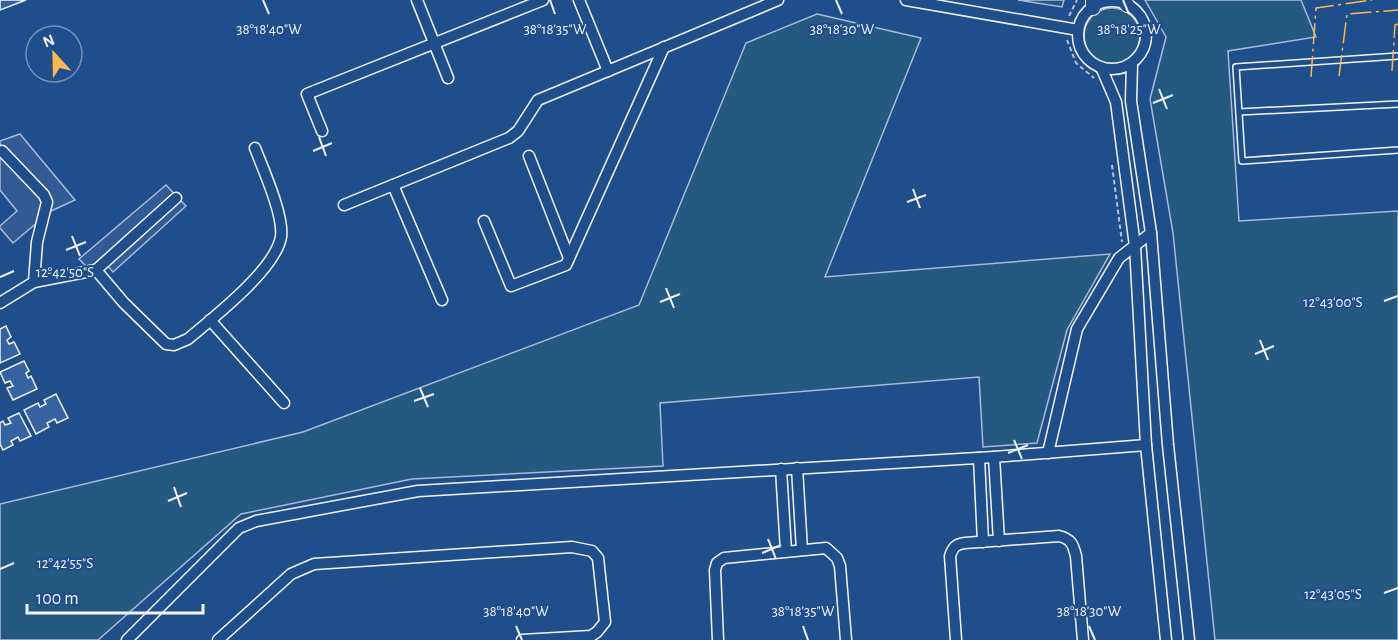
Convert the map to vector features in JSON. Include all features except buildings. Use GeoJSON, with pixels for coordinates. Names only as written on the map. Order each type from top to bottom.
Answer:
{"type":"FeatureCollection","features":[{"type":"Feature","properties":{"kind":"street"},"geometry":{"type":"LineString","coordinates":[[417,0],[448,78]]}},
{"type":"Feature","properties":{"kind":"street"},"geometry":{"type":"LineString","coordinates":[[322,131],[307,94],[543,0]]}},
{"type":"Feature","properties":{"kind":"street"},"geometry":{"type":"LineString","coordinates":[[579,0],[608,71]]}},
{"type":"Feature","properties":{"kind":"street"},"geometry":{"type":"LineString","coordinates":[[344,205],[508,138],[518,131],[538,100],[778,0]]}},
{"type":"Feature","properties":{"kind":"street"},"geometry":{"type":"LineString","coordinates":[[906,0],[1073,29]]}},
{"type":"Feature","properties":{"kind":"street"},"geometry":{"type":"LineString","coordinates":[[1126,3],[1136,11],[1145,28],[1143,48],[1131,63],[1122,68],[1101,67],[1085,56],[1073,29],[1093,4],[1126,3]]}},
{"type":"Feature","properties":{"kind":"street"},"geometry":{"type":"LineString","coordinates":[[484,221],[511,286],[566,265],[664,47]]}},
{"type":"Feature","properties":{"kind":"street"},"geometry":{"type":"LineString","coordinates":[[1131,63],[1131,100],[1151,233],[1168,445],[1188,640]]}},
{"type":"Feature","properties":{"kind":"street"},"geometry":{"type":"LineString","coordinates":[[1101,67],[1116,102],[1135,246],[1146,445],[1166,640]]}},
{"type":"Feature","properties":{"kind":"street"},"geometry":{"type":"LineString","coordinates":[[96,270],[124,303],[166,344],[182,343],[261,272],[281,238],[281,227],[272,193],[255,148]]}},
{"type":"Feature","properties":{"kind":"street"},"geometry":{"type":"LineString","coordinates":[[2,151],[44,195],[47,202],[37,242],[34,282]]}},
{"type":"Feature","properties":{"kind":"street"},"geometry":{"type":"LineString","coordinates":[[529,156],[569,258]]}},
{"type":"Feature","properties":{"kind":"street"},"geometry":{"type":"LineString","coordinates":[[393,185],[442,300]]}},
{"type":"Feature","properties":{"kind":"street"},"geometry":{"type":"LineString","coordinates":[[0,303],[34,282],[96,270],[176,198]]}},
{"type":"Feature","properties":{"kind":"street"},"geometry":{"type":"LineString","coordinates":[[1048,453],[1077,329],[1123,255],[1151,233]]}},
{"type":"Feature","properties":{"kind":"street"},"geometry":{"type":"LineString","coordinates":[[210,320],[284,403]]}},
{"type":"Feature","properties":{"kind":"street"},"geometry":{"type":"LineString","coordinates":[[127,640],[239,528],[256,521],[418,491],[979,458],[1146,445]]}},
{"type":"Feature","properties":{"kind":"street"},"geometry":{"type":"LineString","coordinates":[[994,457],[999,541]]}},
{"type":"Feature","properties":{"kind":"street"},"geometry":{"type":"LineString","coordinates":[[979,458],[983,542]]}},
{"type":"Feature","properties":{"kind":"street"},"geometry":{"type":"LineString","coordinates":[[797,468],[802,550]]}},
{"type":"Feature","properties":{"kind":"street"},"geometry":{"type":"LineString","coordinates":[[781,469],[786,551]]}},
{"type":"Feature","properties":{"kind":"street"},"geometry":{"type":"LineString","coordinates":[[956,640],[950,556],[952,549],[958,544],[1059,536],[1068,538],[1072,542],[1076,556],[1083,640]]}},
{"type":"Feature","properties":{"kind":"street"},"geometry":{"type":"LineString","coordinates":[[218,640],[229,635],[291,574],[314,564],[572,547],[592,551],[598,558],[605,622],[602,628],[591,636],[522,640]]}},
{"type":"Feature","properties":{"kind":"street"},"geometry":{"type":"LineString","coordinates":[[718,640],[715,570],[717,563],[724,558],[826,548],[837,558],[840,566],[846,640]]}},
{"type":"Feature","properties":{"kind":"lane"},"geometry":{"type":"LineString","coordinates":[[1398,56],[1236,67],[1242,161],[1398,150]]}},
{"type":"Feature","properties":{"kind":"lane"},"geometry":{"type":"LineString","coordinates":[[1239,112],[1398,104]]}},
{"type":"Feature","properties":{"kind":"path"},"geometry":{"type":"LineString","coordinates":[[1077,0],[1068,18],[1073,29],[1067,43],[1076,63],[1093,78],[1098,87]]}},
{"type":"Feature","properties":{"kind":"path"},"geometry":{"type":"LineString","coordinates":[[1112,164],[1123,255]]}},
{"type":"Feature","properties":{"kind":"shaded area"},"geometry":{"type":"Polygon","coordinates":[[[1018,0],[1064,0],[1062,7],[1018,0]]]}},
{"type":"Feature","properties":{"kind":"shaded area"},"geometry":{"type":"Polygon","coordinates":[[[1145,0],[1301,0],[1316,37],[1228,51],[1239,221],[1398,211],[1398,640],[1215,640],[1173,233],[1150,99],[1166,37],[1145,0]]]}},
{"type":"Feature","properties":{"kind":"shaded area"},"geometry":{"type":"Polygon","coordinates":[[[1107,8],[1117,8],[1132,16],[1138,25],[1140,36],[1138,47],[1132,56],[1117,64],[1107,64],[1096,59],[1089,52],[1084,41],[1084,31],[1089,20],[1096,13],[1107,8]]]}},
{"type":"Feature","properties":{"kind":"shaded area"},"geometry":{"type":"Polygon","coordinates":[[[817,14],[921,38],[825,277],[1110,254],[1067,330],[1037,443],[983,447],[979,377],[660,403],[663,466],[412,479],[241,514],[98,640],[0,640],[0,504],[303,432],[639,305],[746,43],[817,14]]]}},
{"type":"Feature","properties":{"kind":"shaded area"},"geometry":{"type":"Polygon","coordinates":[[[20,134],[75,200],[51,211],[13,243],[0,228],[17,211],[0,190],[0,141],[20,134]]]}},
{"type":"Feature","properties":{"kind":"shaded area"},"geometry":{"type":"Polygon","coordinates":[[[166,185],[186,206],[113,272],[104,262],[86,266],[79,259],[166,185]]]}},
{"type":"Feature","properties":{"kind":"power"},"geometry":{"type":"LineString","coordinates":[[1311,77],[1316,8],[1372,0]]}},
{"type":"Feature","properties":{"kind":"power"},"geometry":{"type":"LineString","coordinates":[[1339,76],[1347,14],[1398,10]]}},
{"type":"Feature","properties":{"kind":"power"},"geometry":{"type":"LineString","coordinates":[[1392,71],[1395,25],[1398,24]]}}]}
